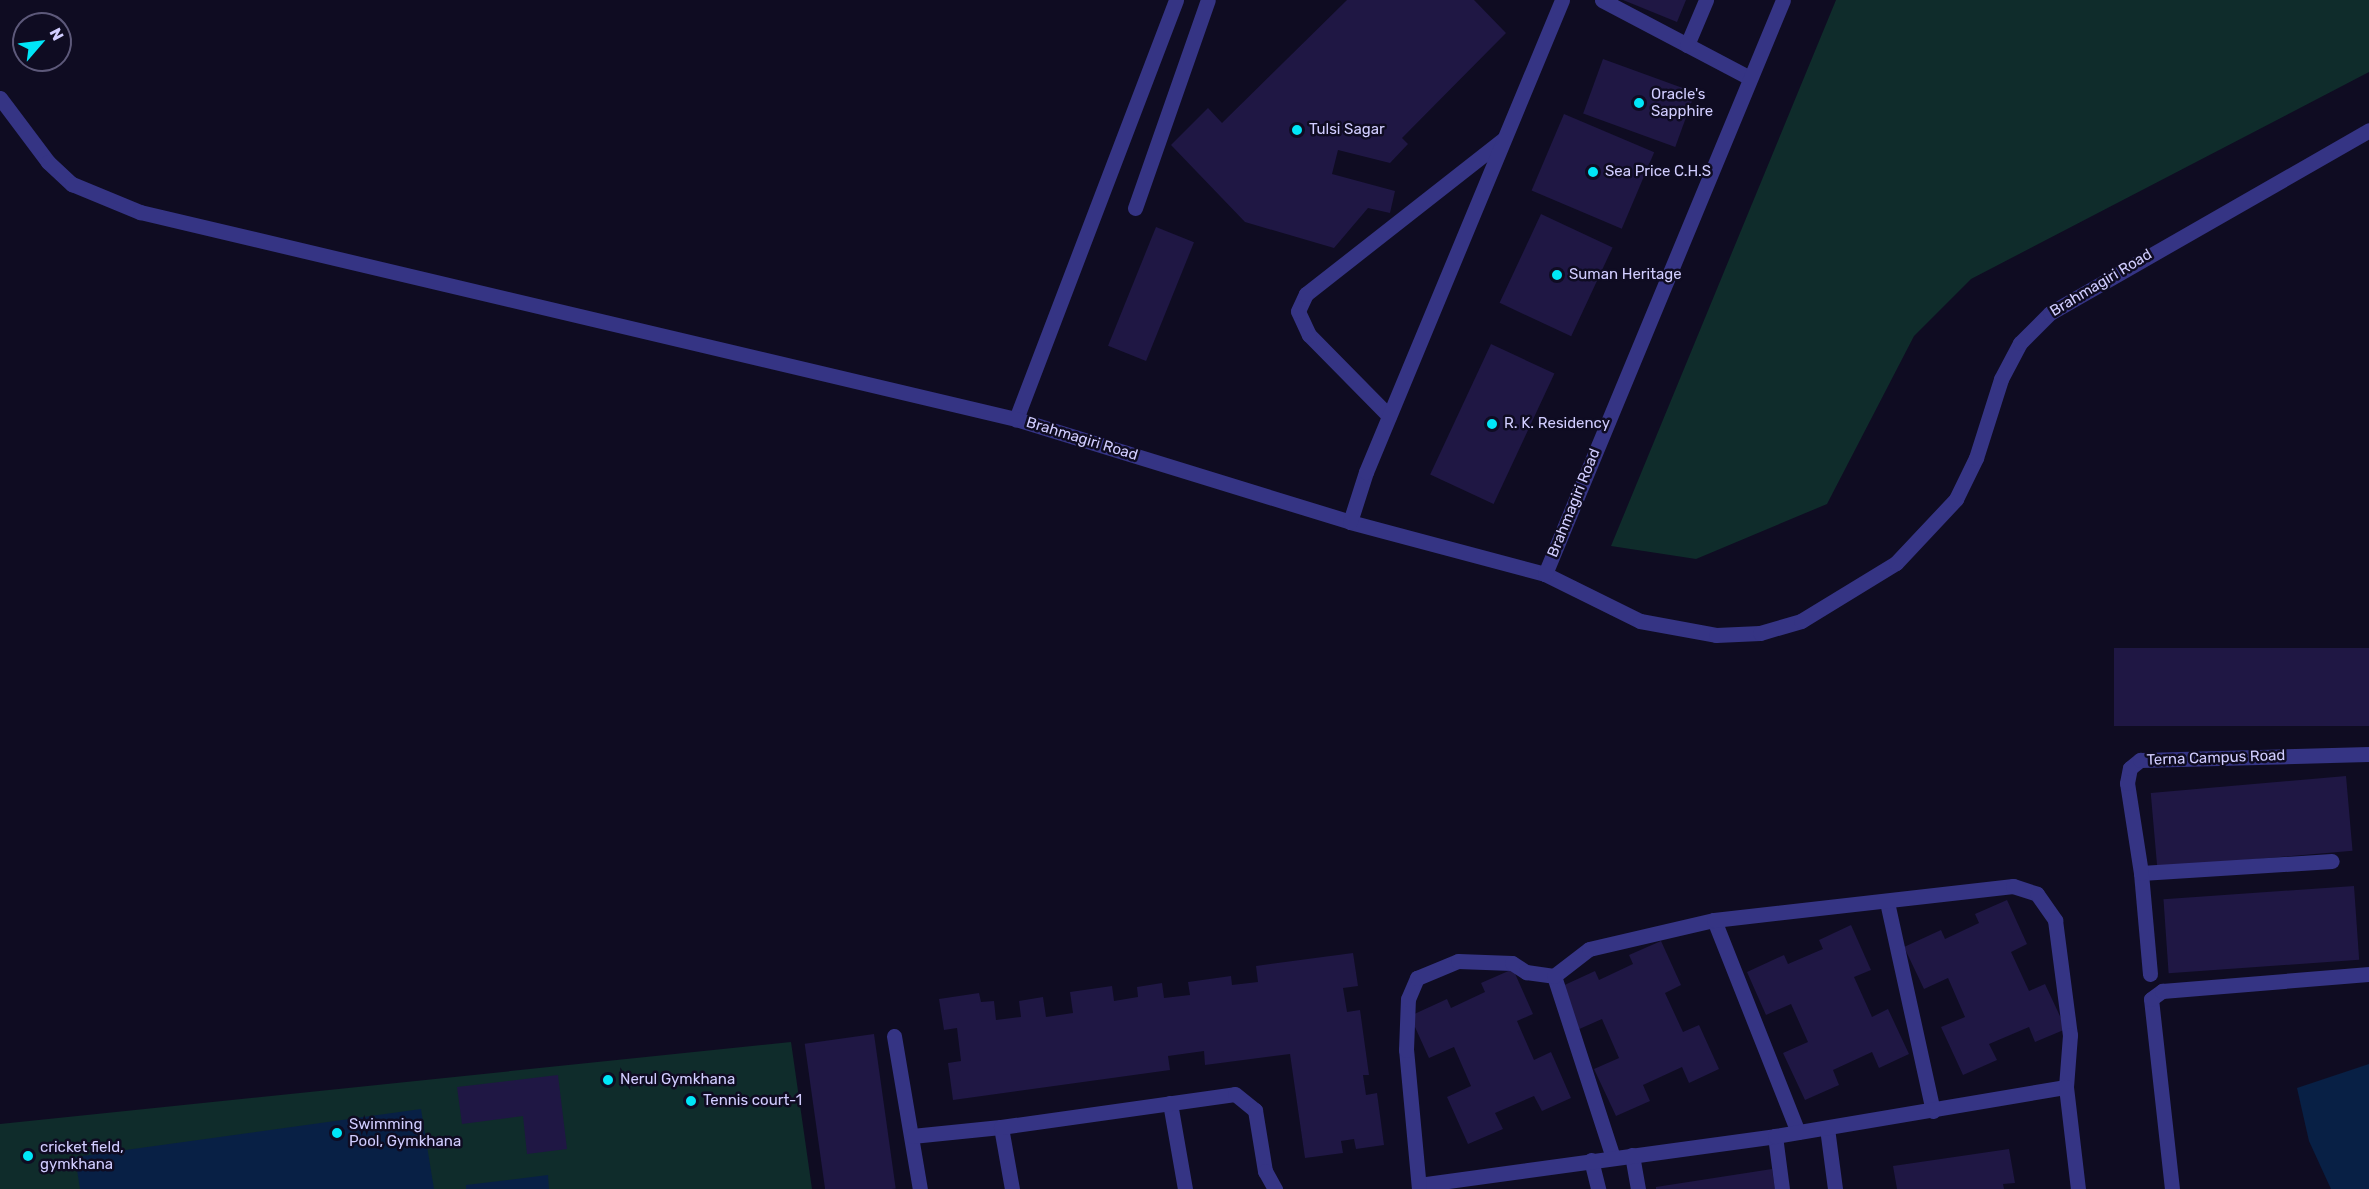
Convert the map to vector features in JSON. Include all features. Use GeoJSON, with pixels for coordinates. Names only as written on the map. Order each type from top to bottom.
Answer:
{"type":"FeatureCollection","features":[{"type":"Feature","properties":{"kind":"street","name":"Brahmagiri Road"},"geometry":{"type":"LineString","coordinates":[[1176,0],[1016,419],[1350,522],[1545,574],[1640,621],[1716,635],[1760,633],[1801,621],[1896,562],[1956,499],[1980,448],[2001,379],[2020,343],[2049,313],[2369,130]]}},
{"type":"Feature","properties":{"kind":"street"},"geometry":{"type":"LineString","coordinates":[[1135,208],[1208,0]]}},
{"type":"Feature","properties":{"kind":"street"},"geometry":{"type":"LineString","coordinates":[[1350,522],[1389,416],[1562,0]]}},
{"type":"Feature","properties":{"kind":"street"},"geometry":{"type":"LineString","coordinates":[[1602,0],[1750,78]]}},
{"type":"Feature","properties":{"kind":"street"},"geometry":{"type":"LineString","coordinates":[[1687,45],[1706,0]]}},
{"type":"Feature","properties":{"kind":"street","name":"Brahmagiri Road"},"geometry":{"type":"LineString","coordinates":[[1545,574],[1782,0]]}},
{"type":"Feature","properties":{"kind":"street"},"geometry":{"type":"LineString","coordinates":[[0,99],[48,162],[72,184],[121,206],[1016,419]]}},
{"type":"Feature","properties":{"kind":"street"},"geometry":{"type":"LineString","coordinates":[[1389,416],[1309,336],[1298,311],[1306,294],[1504,139]]}},
{"type":"Feature","properties":{"kind":"street","name":"Terna Campus Road"},"geometry":{"type":"LineString","coordinates":[[2150,974],[2141,873],[2127,783],[2130,768],[2140,760],[2369,754]]}},
{"type":"Feature","properties":{"kind":"street"},"geometry":{"type":"LineString","coordinates":[[2141,873],[2332,861]]}},
{"type":"Feature","properties":{"kind":"street"},"geometry":{"type":"LineString","coordinates":[[2066,1087],[1827,1128],[1591,1160],[1419,1187],[1406,1050],[1408,999],[1417,978],[1458,961],[1512,963],[1533,975],[1554,976],[1589,949],[1714,920],[2013,886],[2037,894],[2055,920],[2070,1035],[2066,1087],[2078,1189]]}},
{"type":"Feature","properties":{"kind":"street"},"geometry":{"type":"LineString","coordinates":[[1887,902],[1933,1111]]}},
{"type":"Feature","properties":{"kind":"street"},"geometry":{"type":"LineString","coordinates":[[1714,920],[1798,1132]]}},
{"type":"Feature","properties":{"kind":"street"},"geometry":{"type":"LineString","coordinates":[[2172,1189],[2151,999],[2162,991],[2369,974]]}},
{"type":"Feature","properties":{"kind":"street"},"geometry":{"type":"LineString","coordinates":[[1554,976],[1614,1158]]}},
{"type":"Feature","properties":{"kind":"street"},"geometry":{"type":"LineString","coordinates":[[894,1036],[920,1189]]}},
{"type":"Feature","properties":{"kind":"street"},"geometry":{"type":"LineString","coordinates":[[912,1136],[1001,1127],[1235,1094],[1248,1100],[1255,1110],[1265,1171],[1275,1189]]}},
{"type":"Feature","properties":{"kind":"street"},"geometry":{"type":"LineString","coordinates":[[1170,1103],[1185,1189]]}},
{"type":"Feature","properties":{"kind":"street"},"geometry":{"type":"LineString","coordinates":[[1001,1127],[1012,1189]]}},
{"type":"Feature","properties":{"kind":"street"},"geometry":{"type":"LineString","coordinates":[[1827,1128],[1835,1189]]}},
{"type":"Feature","properties":{"kind":"street"},"geometry":{"type":"LineString","coordinates":[[1775,1136],[1782,1189]]}},
{"type":"Feature","properties":{"kind":"street"},"geometry":{"type":"LineString","coordinates":[[1632,1155],[1638,1189]]}},
{"type":"Feature","properties":{"kind":"street"},"geometry":{"type":"LineString","coordinates":[[1591,1160],[1598,1189]]}},
{"type":"Feature","properties":{"kind":"green space"},"geometry":{"type":"Polygon","coordinates":[[[1836,0],[2369,0],[2369,72],[1971,279],[1914,336],[1827,504],[1696,559],[1611,546],[1836,0]]]}},
{"type":"Feature","properties":{"kind":"green space","name":"Nerul Gymkhana"},"geometry":{"type":"Polygon","coordinates":[[[791,1042],[812,1189],[0,1189],[0,1124],[791,1042]]]}},
{"type":"Feature","properties":{"kind":"water"},"geometry":{"type":"Polygon","coordinates":[[[2369,1064],[2369,1189],[2331,1189],[2309,1141],[2297,1088],[2369,1064]]]}},
{"type":"Feature","properties":{"kind":"water","name":"Swimming Pool, Gymkhana"},"geometry":{"type":"Polygon","coordinates":[[[421,1109],[434,1189],[80,1189],[75,1157],[421,1109]]]}},
{"type":"Feature","properties":{"kind":"water"},"geometry":{"type":"Polygon","coordinates":[[[548,1175],[549,1189],[466,1189],[466,1185],[548,1175]]]}},
{"type":"Feature","properties":{"kind":"building","name":"Tulsi Sagar"},"geometry":{"type":"Polygon","coordinates":[[[1347,0],[1474,0],[1506,33],[1402,138],[1408,144],[1390,163],[1338,150],[1332,174],[1395,191],[1390,213],[1368,208],[1334,248],[1245,222],[1171,145],[1208,108],[1222,123],[1347,0]]]}},
{"type":"Feature","properties":{"kind":"building"},"geometry":{"type":"Polygon","coordinates":[[[1623,0],[1686,0],[1677,22],[1623,0]]]}},
{"type":"Feature","properties":{"kind":"building","name":"Oracle's Sapphire"},"geometry":{"type":"Polygon","coordinates":[[[1603,59],[1695,93],[1675,147],[1583,114],[1603,59]]]}},
{"type":"Feature","properties":{"kind":"building","name":"Sea Price C.H.S"},"geometry":{"type":"Polygon","coordinates":[[[1564,114],[1654,152],[1622,229],[1532,190],[1564,114]]]}},
{"type":"Feature","properties":{"kind":"building","name":"Suman Heritage"},"geometry":{"type":"Polygon","coordinates":[[[1541,214],[1613,247],[1571,336],[1500,303],[1541,214]]]}},
{"type":"Feature","properties":{"kind":"building"},"geometry":{"type":"Polygon","coordinates":[[[1156,227],[1194,242],[1146,361],[1108,346],[1156,227]]]}},
{"type":"Feature","properties":{"kind":"building","name":"R. K. Residency"},"geometry":{"type":"Polygon","coordinates":[[[1491,344],[1554,374],[1494,504],[1430,475],[1491,344]]]}},
{"type":"Feature","properties":{"kind":"building"},"geometry":{"type":"Polygon","coordinates":[[[2114,648],[2369,648],[2369,726],[2114,726],[2114,648]]]}},
{"type":"Feature","properties":{"kind":"building"},"geometry":{"type":"Polygon","coordinates":[[[2346,776],[2353,851],[2157,868],[2151,793],[2346,776]]]}},
{"type":"Feature","properties":{"kind":"building"},"geometry":{"type":"Polygon","coordinates":[[[2354,886],[2359,960],[2169,973],[2163,899],[2354,886]]]}},
{"type":"Feature","properties":{"kind":"building"},"geometry":{"type":"Polygon","coordinates":[[[2007,900],[2027,944],[2011,952],[2029,991],[2045,984],[2066,1029],[2035,1042],[2029,1027],[1989,1044],[1997,1060],[1963,1075],[1941,1027],[1965,1017],[1948,978],[1924,989],[1904,947],[1941,930],[1945,939],[1979,923],[1975,914],[2007,900]]]}},
{"type":"Feature","properties":{"kind":"building"},"geometry":{"type":"Polygon","coordinates":[[[1851,925],[1871,970],[1854,977],[1872,1017],[1888,1009],[1909,1054],[1879,1068],[1872,1052],[1833,1070],[1839,1085],[1805,1100],[1783,1053],[1808,1042],[1791,1004],[1766,1015],[1747,972],[1784,955],[1788,964],[1823,949],[1819,940],[1851,925]]]}},
{"type":"Feature","properties":{"kind":"building"},"geometry":{"type":"Polygon","coordinates":[[[1661,941],[1681,985],[1665,993],[1683,1032],[1699,1025],[1719,1069],[1689,1083],[1682,1067],[1643,1085],[1650,1101],[1616,1116],[1594,1069],[1619,1058],[1602,1019],[1577,1030],[1558,988],[1595,971],[1599,980],[1633,964],[1629,955],[1661,941]]]}},
{"type":"Feature","properties":{"kind":"building"},"geometry":{"type":"Polygon","coordinates":[[[1353,953],[1358,986],[1343,988],[1347,1012],[1360,1010],[1369,1075],[1363,1075],[1366,1095],[1377,1093],[1384,1145],[1356,1149],[1354,1139],[1341,1141],[1343,1153],[1305,1158],[1290,1054],[1205,1065],[1204,1051],[1168,1056],[1170,1070],[953,1100],[948,1063],[961,1061],[957,1028],[944,1030],[939,999],[979,993],[981,1002],[994,1001],[996,1020],[1021,1017],[1019,1001],[1043,997],[1046,1017],[1073,1013],[1070,992],[1112,986],[1114,1001],[1138,997],[1137,987],[1162,983],[1164,998],[1190,995],[1188,982],[1231,976],[1232,985],[1258,982],[1256,966],[1353,953]]]}},
{"type":"Feature","properties":{"kind":"building"},"geometry":{"type":"Polygon","coordinates":[[[1513,969],[1533,1014],[1517,1021],[1534,1060],[1551,1052],[1571,1098],[1542,1111],[1534,1096],[1495,1113],[1503,1129],[1468,1144],[1447,1097],[1471,1086],[1454,1047],[1429,1058],[1410,1016],[1447,999],[1451,1008],[1485,992],[1481,983],[1513,969]]]}},
{"type":"Feature","properties":{"kind":"building"},"geometry":{"type":"Polygon","coordinates":[[[874,1034],[896,1188],[825,1189],[805,1044],[874,1034]]]}},
{"type":"Feature","properties":{"kind":"building"},"geometry":{"type":"Polygon","coordinates":[[[558,1075],[567,1149],[527,1154],[523,1116],[462,1124],[457,1087],[558,1075]]]}},
{"type":"Feature","properties":{"kind":"building"},"geometry":{"type":"Polygon","coordinates":[[[2009,1149],[2015,1183],[2003,1184],[2004,1189],[1897,1189],[1893,1166],[2009,1149]]]}},
{"type":"Feature","properties":{"kind":"building"},"geometry":{"type":"Polygon","coordinates":[[[1772,1169],[1775,1189],[1656,1189],[1656,1187],[1772,1169]]]}},
{"type":"Feature","properties":{"kind":"place","name":"Oracle's Sapphire"},"geometry":{"type":"Point","coordinates":[1639,103]}},
{"type":"Feature","properties":{"kind":"place","name":"Tulsi Sagar"},"geometry":{"type":"Point","coordinates":[1297,130]}},
{"type":"Feature","properties":{"kind":"place","name":"Sea Price C.H.S"},"geometry":{"type":"Point","coordinates":[1593,172]}},
{"type":"Feature","properties":{"kind":"place","name":"Suman Heritage"},"geometry":{"type":"Point","coordinates":[1557,275]}},
{"type":"Feature","properties":{"kind":"place","name":"R. K. Residency"},"geometry":{"type":"Point","coordinates":[1492,424]}},
{"type":"Feature","properties":{"kind":"place","name":"Nerul Gymkhana"},"geometry":{"type":"Point","coordinates":[608,1080]}},
{"type":"Feature","properties":{"kind":"place","name":"Tennis court-1"},"geometry":{"type":"Point","coordinates":[691,1101]}},
{"type":"Feature","properties":{"kind":"place","name":"Swimming Pool, Gymkhana"},"geometry":{"type":"Point","coordinates":[337,1133]}},
{"type":"Feature","properties":{"kind":"place","name":"cricket field, gymkhana"},"geometry":{"type":"Point","coordinates":[28,1156]}}]}
